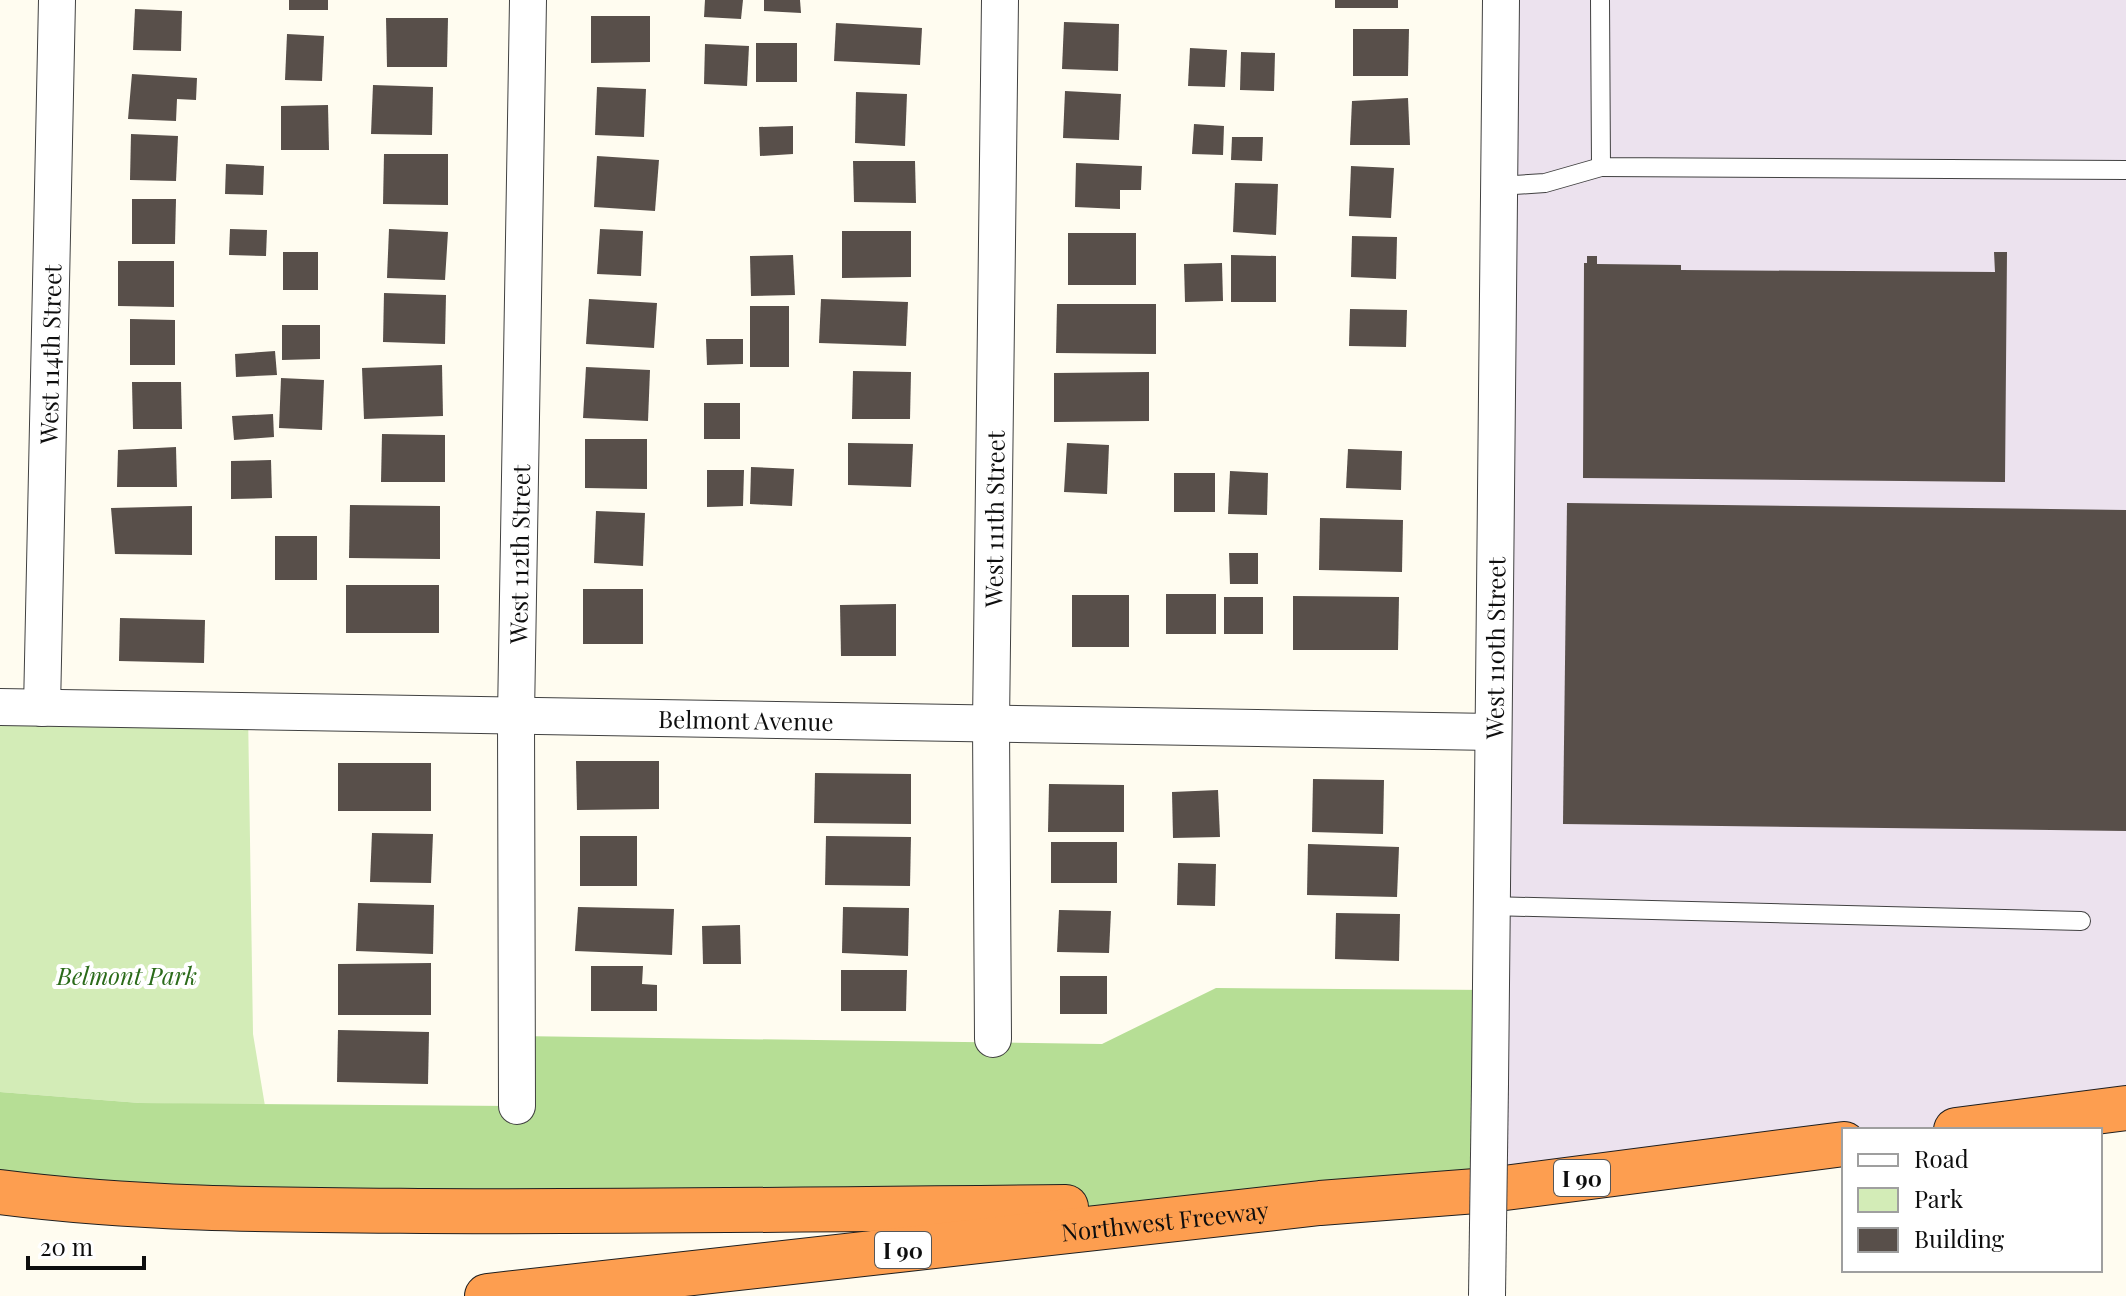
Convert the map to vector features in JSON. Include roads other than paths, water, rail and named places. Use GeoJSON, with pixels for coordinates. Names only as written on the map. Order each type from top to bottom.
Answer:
{"type":"FeatureCollection","features":[{"type":"Feature","properties":{"kind":"highway"},"geometry":{"type":"LineString","coordinates":[[1971,1128],[2126,1108]]}},
{"type":"Feature","properties":{"kind":"highway","name":"Northwest Freeway"},"geometry":{"type":"LineString","coordinates":[[487,1296],[1320,1203],[1489,1190],[1842,1144]]}},
{"type":"Feature","properties":{"kind":"highway"},"geometry":{"type":"LineString","coordinates":[[0,1192],[85,1203],[364,1210],[615,1212],[1320,1203]]}},
{"type":"Feature","properties":{"kind":"street","name":"West 114th Street"},"geometry":{"type":"LineString","coordinates":[[42,708],[57,0]]}},
{"type":"Feature","properties":{"kind":"street","name":"West 112th Street"},"geometry":{"type":"LineString","coordinates":[[517,1106],[516,716],[528,0]]}},
{"type":"Feature","properties":{"kind":"street","name":"West 111th Street"},"geometry":{"type":"LineString","coordinates":[[993,1039],[991,724],[1000,0]]}},
{"type":"Feature","properties":{"kind":"street","name":"West 110th Street"},"geometry":{"type":"LineString","coordinates":[[1487,1296],[1501,0]]}},
{"type":"Feature","properties":{"kind":"street","name":"Belmont Avenue"},"geometry":{"type":"LineString","coordinates":[[0,707],[1493,732]]}},
{"type":"Feature","properties":{"kind":"lane"},"geometry":{"type":"LineString","coordinates":[[1600,0],[1601,167]]}},
{"type":"Feature","properties":{"kind":"lane"},"geometry":{"type":"LineString","coordinates":[[1499,186],[1545,183],[1601,167],[2126,170]]}},
{"type":"Feature","properties":{"kind":"lane"},"geometry":{"type":"LineString","coordinates":[[1491,906],[2081,921]]}},
{"type":"Feature","properties":{"kind":"park label","name":"Belmont Park"},"geometry":{"type":"Point","coordinates":[127,975]}}]}
